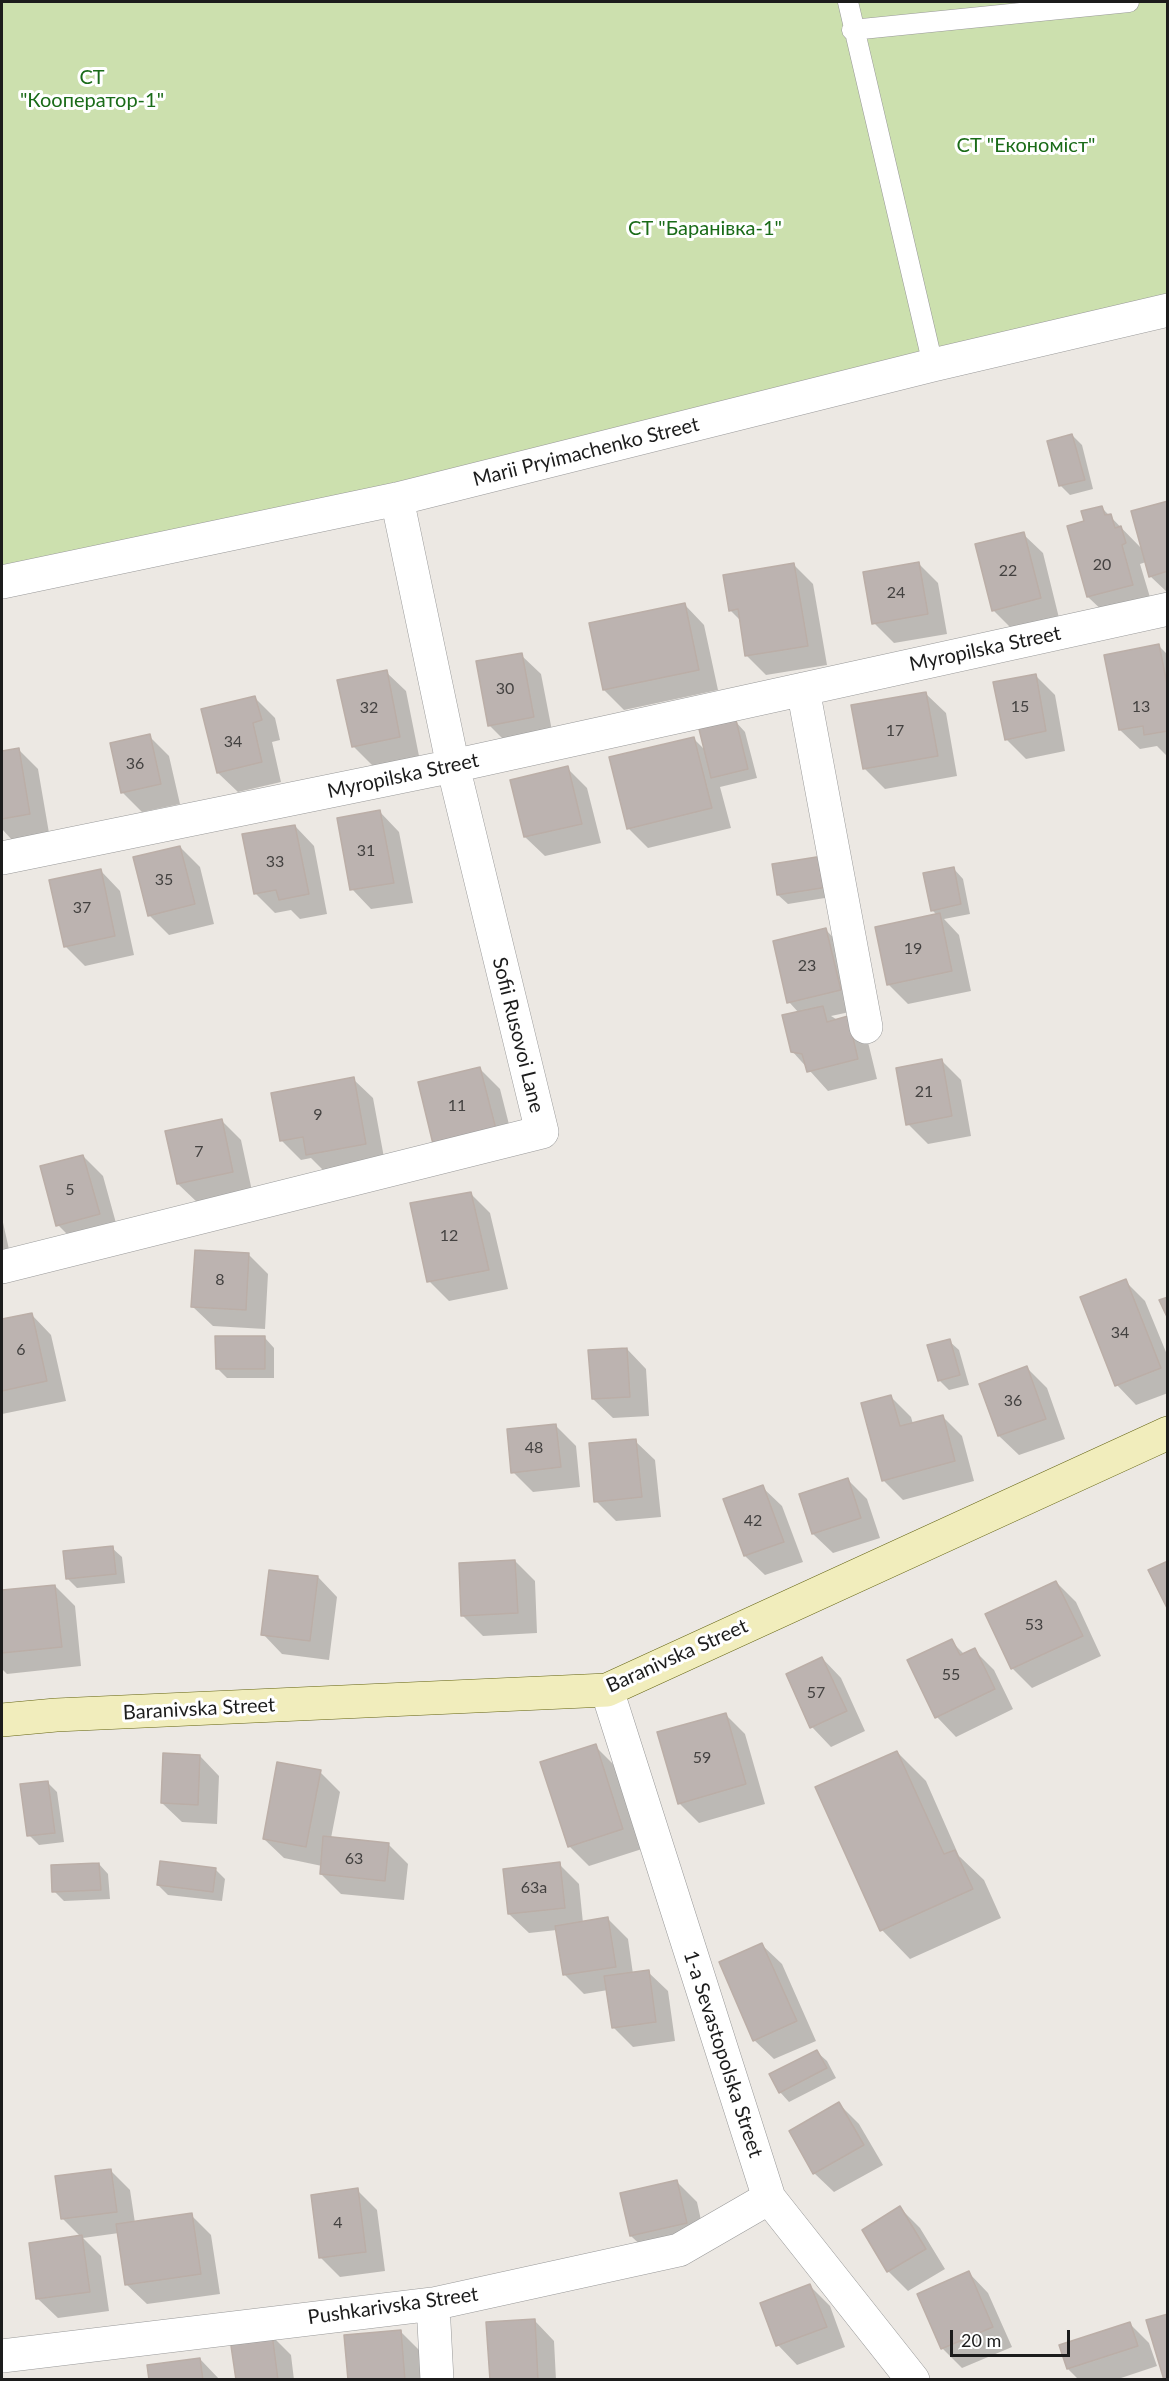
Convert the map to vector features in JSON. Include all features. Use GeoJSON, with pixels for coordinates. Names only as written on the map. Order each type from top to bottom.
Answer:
{"type":"FeatureCollection","features":[{"type":"Feature","properties":{"kind":"main road","name":"Baranivska Street"},"geometry":{"type":"LineString","coordinates":[[2,1720],[56,1715],[607,1690],[1167,1433]]}},
{"type":"Feature","properties":{"kind":"street","name":"Marii Pryimachenko Street"},"geometry":{"type":"LineString","coordinates":[[2,582],[397,499],[933,365],[1167,310]]}},
{"type":"Feature","properties":{"kind":"street","name":"Sofii Rusovoi Lane"},"geometry":{"type":"LineString","coordinates":[[2,1267],[542,1132],[453,765],[397,499]]}},
{"type":"Feature","properties":{"kind":"street","name":"Myropilska Street"},"geometry":{"type":"LineString","coordinates":[[2,858],[453,765],[1167,609]]}},
{"type":"Feature","properties":{"kind":"street"},"geometry":{"type":"LineString","coordinates":[[803,689],[866,1027]]}},
{"type":"Feature","properties":{"kind":"street","name":"1-a Sevastopolska Street"},"geometry":{"type":"LineString","coordinates":[[607,1690],[769,2198],[913,2379]]}},
{"type":"Feature","properties":{"kind":"street","name":"Pushkarivska Street"},"geometry":{"type":"LineString","coordinates":[[2,2356],[433,2304],[679,2250],[769,2198]]}},
{"type":"Feature","properties":{"kind":"street"},"geometry":{"type":"LineString","coordinates":[[433,2304],[437,2379]]}},
{"type":"Feature","properties":{"kind":"lane"},"geometry":{"type":"LineString","coordinates":[[848,2],[852,30],[933,365]]}},
{"type":"Feature","properties":{"kind":"lane"},"geometry":{"type":"LineString","coordinates":[[852,30],[1129,2]]}},
{"type":"Feature","properties":{"kind":"green space","name":"СТ \"Баранівка-1\""},"geometry":{"type":"Polygon","coordinates":[[[2,2],[1167,2],[1167,310],[2,582],[2,2]]]}},
{"type":"Feature","properties":{"kind":"building"},"geometry":{"type":"Polygon","coordinates":[[[1072,434],[1085,480],[1059,486],[1047,441],[1072,434]]]}},
{"type":"Feature","properties":{"kind":"building"},"geometry":{"type":"Polygon","coordinates":[[[1168,501],[1168,571],[1149,577],[1131,511],[1168,501]]]}},
{"type":"Feature","properties":{"kind":"building"},"geometry":{"type":"Polygon","coordinates":[[[1102,506],[1105,515],[1111,514],[1115,528],[1121,526],[1126,543],[1122,545],[1133,585],[1087,597],[1067,526],[1084,521],[1081,511],[1102,506]]]}},
{"type":"Feature","properties":{"kind":"building"},"geometry":{"type":"Polygon","coordinates":[[[1024,532],[1041,598],[992,611],[975,544],[1024,532]]]}},
{"type":"Feature","properties":{"kind":"building"},"geometry":{"type":"Polygon","coordinates":[[[919,562],[928,614],[872,624],[863,572],[919,562]]]}},
{"type":"Feature","properties":{"kind":"building"},"geometry":{"type":"Polygon","coordinates":[[[794,563],[808,646],[745,656],[738,609],[729,611],[723,575],[794,563]]]}},
{"type":"Feature","properties":{"kind":"building"},"geometry":{"type":"Polygon","coordinates":[[[685,603],[699,670],[603,690],[589,623],[685,603]]]}},
{"type":"Feature","properties":{"kind":"building"},"geometry":{"type":"Polygon","coordinates":[[[1159,644],[1168,689],[1168,731],[1144,735],[1143,726],[1119,730],[1104,655],[1159,644]]]}},
{"type":"Feature","properties":{"kind":"building"},"geometry":{"type":"Polygon","coordinates":[[[522,653],[534,717],[488,726],[476,661],[522,653]]]}},
{"type":"Feature","properties":{"kind":"building"},"geometry":{"type":"Polygon","coordinates":[[[387,670],[400,737],[352,747],[337,680],[387,670]]]}},
{"type":"Feature","properties":{"kind":"building"},"geometry":{"type":"Polygon","coordinates":[[[1036,674],[1046,731],[1005,740],[993,682],[1036,674]]]}},
{"type":"Feature","properties":{"kind":"building"},"geometry":{"type":"Polygon","coordinates":[[[926,692],[938,756],[863,769],[851,705],[926,692]]]}},
{"type":"Feature","properties":{"kind":"building"},"geometry":{"type":"Polygon","coordinates":[[[255,696],[262,720],[253,723],[262,762],[217,773],[201,709],[255,696]]]}},
{"type":"Feature","properties":{"kind":"building"},"geometry":{"type":"Polygon","coordinates":[[[736,720],[748,769],[711,778],[699,729],[736,720]]]}},
{"type":"Feature","properties":{"kind":"building"},"geometry":{"type":"Polygon","coordinates":[[[150,734],[161,784],[121,793],[110,743],[150,734]]]}},
{"type":"Feature","properties":{"kind":"building"},"geometry":{"type":"Polygon","coordinates":[[[694,737],[712,808],[627,829],[609,757],[694,737]]]}},
{"type":"Feature","properties":{"kind":"building"},"geometry":{"type":"Polygon","coordinates":[[[19,748],[30,814],[2,819],[2,751],[19,748]]]}},
{"type":"Feature","properties":{"kind":"building"},"geometry":{"type":"Polygon","coordinates":[[[568,766],[582,824],[524,837],[510,780],[568,766]]]}},
{"type":"Feature","properties":{"kind":"building"},"geometry":{"type":"Polygon","coordinates":[[[380,810],[394,883],[350,890],[337,818],[380,810]]]}},
{"type":"Feature","properties":{"kind":"building"},"geometry":{"type":"Polygon","coordinates":[[[295,825],[309,894],[279,900],[276,890],[254,894],[242,834],[295,825]]]}},
{"type":"Feature","properties":{"kind":"building"},"geometry":{"type":"Polygon","coordinates":[[[180,846],[195,904],[148,916],[133,857],[180,846]]]}},
{"type":"Feature","properties":{"kind":"building"},"geometry":{"type":"Polygon","coordinates":[[[823,856],[828,887],[777,895],[772,864],[823,856]]]}},
{"type":"Feature","properties":{"kind":"building"},"geometry":{"type":"Polygon","coordinates":[[[954,867],[961,904],[931,911],[923,873],[954,867]]]}},
{"type":"Feature","properties":{"kind":"building"},"geometry":{"type":"Polygon","coordinates":[[[101,869],[115,936],[64,947],[49,880],[101,869]]]}},
{"type":"Feature","properties":{"kind":"building"},"geometry":{"type":"Polygon","coordinates":[[[940,913],[952,971],[887,985],[875,927],[940,913]]]}},
{"type":"Feature","properties":{"kind":"building"},"geometry":{"type":"Polygon","coordinates":[[[826,928],[841,990],[787,1003],[773,941],[826,928]]]}},
{"type":"Feature","properties":{"kind":"building"},"geometry":{"type":"Polygon","coordinates":[[[823,1006],[827,1022],[848,1016],[858,1059],[807,1072],[802,1054],[791,1052],[782,1015],[823,1006]]]}},
{"type":"Feature","properties":{"kind":"building"},"geometry":{"type":"Polygon","coordinates":[[[942,1059],[952,1116],[906,1125],[896,1068],[942,1059]]]}},
{"type":"Feature","properties":{"kind":"building"},"geometry":{"type":"Polygon","coordinates":[[[480,1067],[496,1129],[433,1144],[418,1082],[480,1067]]]}},
{"type":"Feature","properties":{"kind":"building"},"geometry":{"type":"Polygon","coordinates":[[[354,1077],[366,1144],[306,1155],[303,1137],[280,1141],[271,1093],[354,1077]]]}},
{"type":"Feature","properties":{"kind":"building"},"geometry":{"type":"Polygon","coordinates":[[[222,1119],[233,1172],[177,1184],[165,1131],[222,1119]]]}},
{"type":"Feature","properties":{"kind":"building"},"geometry":{"type":"Polygon","coordinates":[[[83,1155],[100,1214],[56,1226],[40,1166],[83,1155]]]}},
{"type":"Feature","properties":{"kind":"building"},"geometry":{"type":"Polygon","coordinates":[[[471,1192],[489,1270],[427,1282],[410,1203],[471,1192]]]}},
{"type":"Feature","properties":{"kind":"building"},"geometry":{"type":"Polygon","coordinates":[[[195,1250],[249,1253],[246,1310],[191,1307],[195,1250]]]}},
{"type":"Feature","properties":{"kind":"building"},"geometry":{"type":"Polygon","coordinates":[[[1126,1279],[1161,1368],[1115,1386],[1080,1297],[1126,1279]]]}},
{"type":"Feature","properties":{"kind":"building"},"geometry":{"type":"Polygon","coordinates":[[[1168,1297],[1168,1319],[1159,1300],[1168,1297]]]}},
{"type":"Feature","properties":{"kind":"building"},"geometry":{"type":"Polygon","coordinates":[[[32,1313],[47,1381],[2,1391],[2,1319],[32,1313]]]}},
{"type":"Feature","properties":{"kind":"building"},"geometry":{"type":"Polygon","coordinates":[[[215,1336],[265,1336],[265,1369],[216,1369],[215,1336]]]}},
{"type":"Feature","properties":{"kind":"building"},"geometry":{"type":"Polygon","coordinates":[[[950,1339],[960,1375],[938,1381],[927,1345],[950,1339]]]}},
{"type":"Feature","properties":{"kind":"building"},"geometry":{"type":"Polygon","coordinates":[[[627,1348],[630,1397],[592,1399],[588,1350],[627,1348]]]}},
{"type":"Feature","properties":{"kind":"building"},"geometry":{"type":"Polygon","coordinates":[[[1027,1366],[1046,1419],[998,1436],[979,1384],[1027,1366]]]}},
{"type":"Feature","properties":{"kind":"building"},"geometry":{"type":"Polygon","coordinates":[[[891,1395],[900,1426],[943,1415],[955,1461],[882,1481],[861,1403],[891,1395]]]}},
{"type":"Feature","properties":{"kind":"building"},"geometry":{"type":"Polygon","coordinates":[[[556,1424],[561,1467],[511,1473],[507,1429],[556,1424]]]}},
{"type":"Feature","properties":{"kind":"building"},"geometry":{"type":"Polygon","coordinates":[[[636,1439],[642,1497],[594,1502],[589,1443],[636,1439]]]}},
{"type":"Feature","properties":{"kind":"building"},"geometry":{"type":"Polygon","coordinates":[[[848,1478],[861,1518],[812,1534],[799,1494],[848,1478]]]}},
{"type":"Feature","properties":{"kind":"building"},"geometry":{"type":"Polygon","coordinates":[[[763,1485],[784,1542],[744,1556],[723,1499],[763,1485]]]}},
{"type":"Feature","properties":{"kind":"building"},"geometry":{"type":"Polygon","coordinates":[[[113,1546],[116,1574],[66,1579],[63,1551],[113,1546]]]}},
{"type":"Feature","properties":{"kind":"building"},"geometry":{"type":"Polygon","coordinates":[[[515,1560],[518,1613],[461,1616],[459,1563],[515,1560]]]}},
{"type":"Feature","properties":{"kind":"building"},"geometry":{"type":"Polygon","coordinates":[[[1168,1561],[1168,1610],[1148,1570],[1168,1561]]]}},
{"type":"Feature","properties":{"kind":"building"},"geometry":{"type":"Polygon","coordinates":[[[269,1570],[318,1576],[310,1641],[261,1635],[269,1570]]]}},
{"type":"Feature","properties":{"kind":"building"},"geometry":{"type":"Polygon","coordinates":[[[1056,1581],[1083,1636],[1011,1669],[985,1614],[1056,1581]]]}},
{"type":"Feature","properties":{"kind":"building"},"geometry":{"type":"Polygon","coordinates":[[[55,1585],[62,1647],[2,1653],[2,1590],[55,1585]]]}},
{"type":"Feature","properties":{"kind":"building"},"geometry":{"type":"Polygon","coordinates":[[[952,1639],[960,1655],[975,1648],[995,1689],[935,1718],[907,1660],[952,1639]]]}},
{"type":"Feature","properties":{"kind":"building"},"geometry":{"type":"Polygon","coordinates":[[[822,1657],[847,1711],[810,1728],[786,1674],[822,1657]]]}},
{"type":"Feature","properties":{"kind":"building"},"geometry":{"type":"Polygon","coordinates":[[[726,1713],[746,1784],[678,1804],[657,1732],[726,1713]]]}},
{"type":"Feature","properties":{"kind":"building"},"geometry":{"type":"Polygon","coordinates":[[[596,1744],[623,1829],[568,1847],[540,1762],[596,1744]]]}},
{"type":"Feature","properties":{"kind":"building"},"geometry":{"type":"Polygon","coordinates":[[[897,1751],[944,1854],[955,1850],[973,1889],[880,1931],[815,1787],[897,1751]]]}},
{"type":"Feature","properties":{"kind":"building"},"geometry":{"type":"Polygon","coordinates":[[[163,1753],[200,1755],[198,1805],[161,1803],[163,1753]]]}},
{"type":"Feature","properties":{"kind":"building"},"geometry":{"type":"Polygon","coordinates":[[[277,1762],[321,1770],[306,1847],[263,1839],[277,1762]]]}},
{"type":"Feature","properties":{"kind":"building"},"geometry":{"type":"Polygon","coordinates":[[[48,1781],[55,1833],[27,1836],[20,1784],[48,1781]]]}},
{"type":"Feature","properties":{"kind":"building"},"geometry":{"type":"Polygon","coordinates":[[[323,1836],[389,1843],[385,1881],[320,1874],[323,1836]]]}},
{"type":"Feature","properties":{"kind":"building"},"geometry":{"type":"Polygon","coordinates":[[[160,1861],[216,1868],[213,1892],[157,1885],[160,1861]]]}},
{"type":"Feature","properties":{"kind":"building"},"geometry":{"type":"Polygon","coordinates":[[[560,1862],[565,1908],[508,1914],[503,1869],[560,1862]]]}},
{"type":"Feature","properties":{"kind":"building"},"geometry":{"type":"Polygon","coordinates":[[[99,1863],[101,1890],[52,1892],[51,1865],[99,1863]]]}},
{"type":"Feature","properties":{"kind":"building"},"geometry":{"type":"Polygon","coordinates":[[[608,1917],[616,1967],[563,1975],[555,1926],[608,1917]]]}},
{"type":"Feature","properties":{"kind":"building"},"geometry":{"type":"Polygon","coordinates":[[[762,1943],[797,2021],[753,2041],[719,1962],[762,1943]]]}},
{"type":"Feature","properties":{"kind":"building"},"geometry":{"type":"Polygon","coordinates":[[[649,1970],[656,2022],[612,2028],[604,1976],[649,1970]]]}},
{"type":"Feature","properties":{"kind":"building"},"geometry":{"type":"Polygon","coordinates":[[[817,2050],[827,2068],[779,2093],[769,2074],[817,2050]]]}},
{"type":"Feature","properties":{"kind":"building"},"geometry":{"type":"Polygon","coordinates":[[[839,2102],[864,2145],[813,2174],[789,2131],[839,2102]]]}},
{"type":"Feature","properties":{"kind":"building"},"geometry":{"type":"Polygon","coordinates":[[[111,2169],[117,2212],[61,2219],[55,2176],[111,2169]]]}},
{"type":"Feature","properties":{"kind":"building"},"geometry":{"type":"Polygon","coordinates":[[[677,2180],[687,2223],[630,2236],[620,2193],[677,2180]]]}},
{"type":"Feature","properties":{"kind":"building"},"geometry":{"type":"Polygon","coordinates":[[[358,2188],[366,2252],[319,2258],[311,2195],[358,2188]]]}},
{"type":"Feature","properties":{"kind":"building"},"geometry":{"type":"Polygon","coordinates":[[[900,2206],[926,2249],[887,2272],[862,2230],[900,2206]]]}},
{"type":"Feature","properties":{"kind":"building"},"geometry":{"type":"Polygon","coordinates":[[[192,2213],[201,2274],[125,2285],[116,2224],[192,2213]]]}},
{"type":"Feature","properties":{"kind":"building"},"geometry":{"type":"Polygon","coordinates":[[[82,2235],[90,2292],[36,2299],[29,2243],[82,2235]]]}},
{"type":"Feature","properties":{"kind":"building"},"geometry":{"type":"Polygon","coordinates":[[[969,2271],[993,2327],[941,2349],[917,2294],[969,2271]]]}},
{"type":"Feature","properties":{"kind":"building"},"geometry":{"type":"Polygon","coordinates":[[[810,2284],[827,2327],[776,2346],[760,2303],[810,2284]]]}},
{"type":"Feature","properties":{"kind":"building"},"geometry":{"type":"Polygon","coordinates":[[[1168,2314],[1168,2380],[1164,2380],[1146,2320],[1168,2314]]]}},
{"type":"Feature","properties":{"kind":"building"},"geometry":{"type":"Polygon","coordinates":[[[535,2319],[538,2380],[490,2380],[486,2322],[535,2319]]]}},
{"type":"Feature","properties":{"kind":"building"},"geometry":{"type":"Polygon","coordinates":[[[1130,2322],[1138,2346],[1067,2369],[1059,2345],[1130,2322]]]}},
{"type":"Feature","properties":{"kind":"building"},"geometry":{"type":"Polygon","coordinates":[[[401,2330],[405,2380],[348,2380],[344,2335],[401,2330]]]}},
{"type":"Feature","properties":{"kind":"building"},"geometry":{"type":"Polygon","coordinates":[[[272,2333],[278,2380],[236,2380],[230,2339],[272,2333]]]}},
{"type":"Feature","properties":{"kind":"building"},"geometry":{"type":"Polygon","coordinates":[[[200,2358],[203,2380],[149,2380],[147,2365],[200,2358]]]}},
{"type":"Feature","properties":{"kind":"park label","name":"СТ \"Кооператор-1\""},"geometry":{"type":"Point","coordinates":[92,90]}},
{"type":"Feature","properties":{"kind":"park label","name":"СТ \"Економіст\""},"geometry":{"type":"Point","coordinates":[1026,146]}}]}
